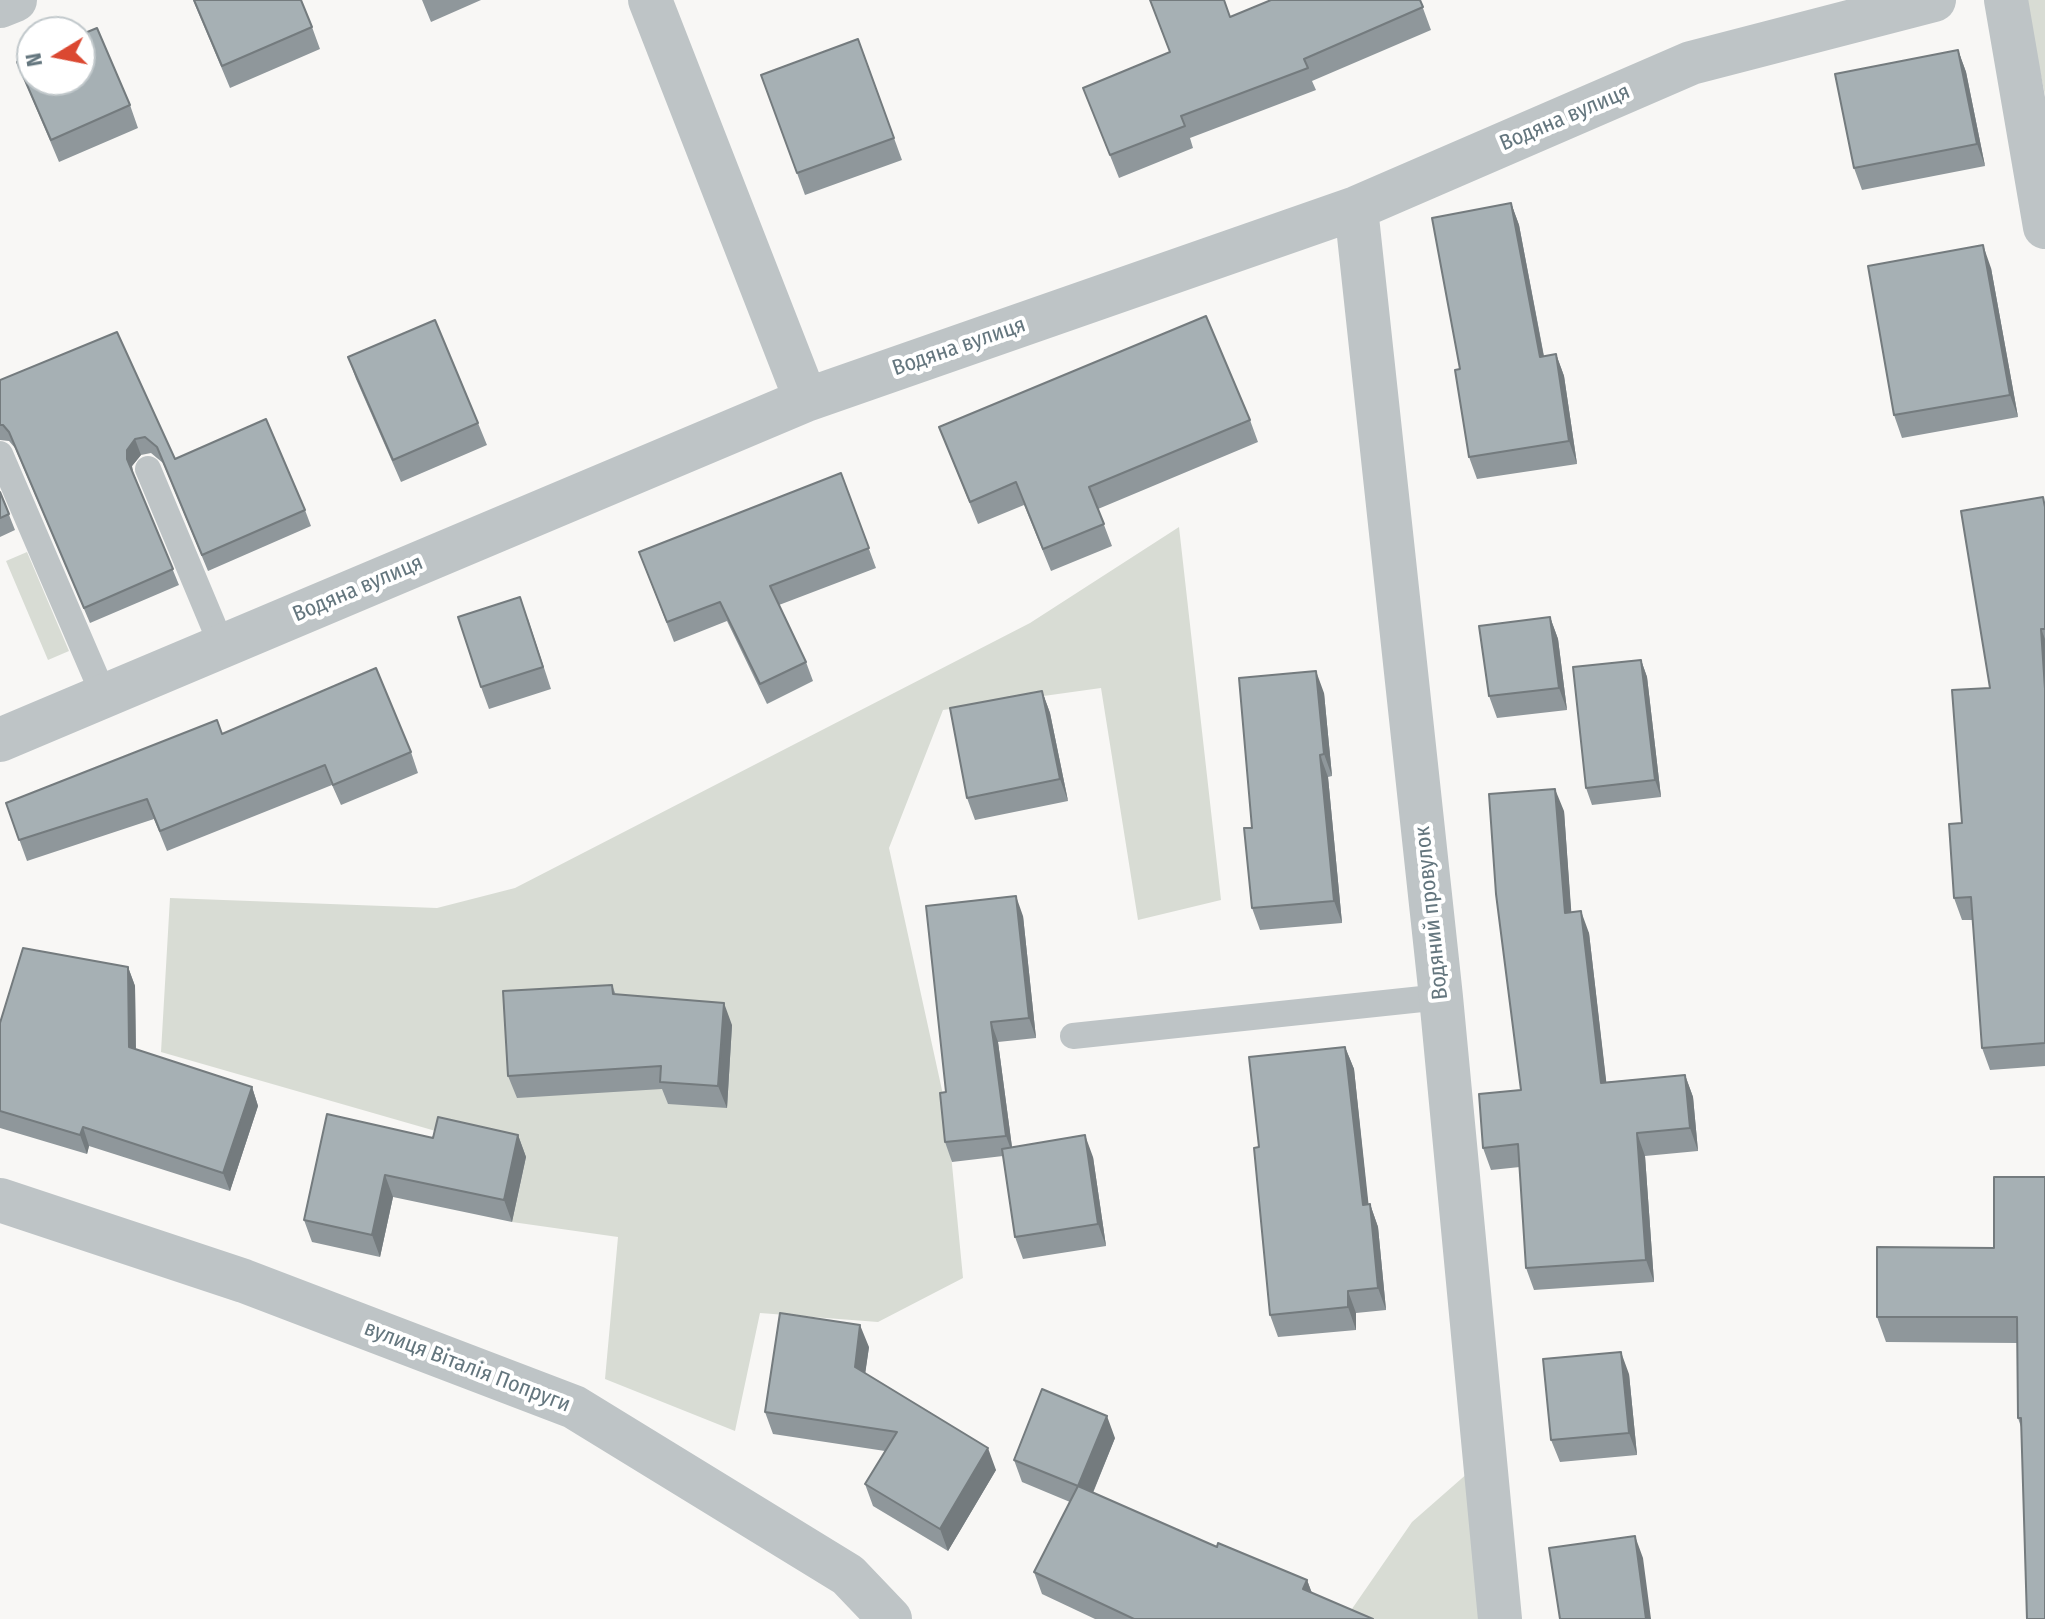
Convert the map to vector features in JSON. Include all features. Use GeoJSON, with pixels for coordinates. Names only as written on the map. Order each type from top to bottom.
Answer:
{"type":"FeatureCollection","features":[{"type":"Feature","properties":{"kind":"street"},"geometry":{"type":"LineString","coordinates":[[0,6],[15,0]]}},
{"type":"Feature","properties":{"kind":"street"},"geometry":{"type":"LineString","coordinates":[[650,0],[806,400]]}},
{"type":"Feature","properties":{"kind":"street","name":"Водяна вулиця"},"geometry":{"type":"LineString","coordinates":[[0,740],[806,400],[1356,208],[1691,63],[1934,0]]}},
{"type":"Feature","properties":{"kind":"street"},"geometry":{"type":"LineString","coordinates":[[2006,0],[2045,227]]}},
{"type":"Feature","properties":{"kind":"street","name":"Водяний провулок"},"geometry":{"type":"LineString","coordinates":[[1356,208],[1441,997],[1500,1619]]}},
{"type":"Feature","properties":{"kind":"street","name":"вулиця Віталія Попруги"},"geometry":{"type":"LineString","coordinates":[[0,1200],[244,1281],[574,1407],[848,1575],[890,1619]]}},
{"type":"Feature","properties":{"kind":"lane"},"geometry":{"type":"LineString","coordinates":[[0,454],[104,696]]}},
{"type":"Feature","properties":{"kind":"lane"},"geometry":{"type":"LineString","coordinates":[[148,469],[222,646]]}},
{"type":"Feature","properties":{"kind":"lane"},"geometry":{"type":"LineString","coordinates":[[1073,1036],[1441,997]]}},
{"type":"Feature","properties":{"kind":"shaded area"},"geometry":{"type":"Polygon","coordinates":[[[2025,0],[2045,0],[2045,95],[2025,0]]]}},
{"type":"Feature","properties":{"kind":"shaded area"},"geometry":{"type":"Polygon","coordinates":[[[1179,527],[1221,900],[1138,920],[1101,688],[943,710],[889,848],[947,1113],[963,1278],[878,1322],[760,1313],[735,1431],[605,1379],[618,1237],[512,1222],[526,1157],[161,1052],[170,898],[437,908],[515,888],[1030,623],[1179,527]]]}},
{"type":"Feature","properties":{"kind":"shaded area"},"geometry":{"type":"Polygon","coordinates":[[[27,552],[69,651],[48,660],[6,561],[27,552]]]}},
{"type":"Feature","properties":{"kind":"shaded area"},"geometry":{"type":"Polygon","coordinates":[[[1469,1472],[1483,1619],[1345,1619],[1412,1522],[1469,1472]]]}},
{"type":"Feature","properties":{"kind":"building"},"geometry":{"type":"Polygon","coordinates":[[[194,0],[301,0],[312,27],[222,66],[194,0]]]}},
{"type":"Feature","properties":{"kind":"building"},"geometry":{"type":"Polygon","coordinates":[[[1150,0],[1224,0],[1230,17],[1271,0],[1420,0],[1423,7],[1304,59],[1308,68],[1181,116],[1185,126],[1110,155],[1083,88],[1170,52],[1150,0]]]}},
{"type":"Feature","properties":{"kind":"building"},"geometry":{"type":"Polygon","coordinates":[[[96,28],[130,105],[51,140],[32,96],[96,96],[96,28]]]}},
{"type":"Feature","properties":{"kind":"building"},"geometry":{"type":"Polygon","coordinates":[[[858,39],[894,138],[797,173],[761,75],[858,39]]]}},
{"type":"Feature","properties":{"kind":"building"},"geometry":{"type":"Polygon","coordinates":[[[1958,50],[1977,144],[1854,168],[1835,74],[1958,50]]]}},
{"type":"Feature","properties":{"kind":"building"},"geometry":{"type":"Polygon","coordinates":[[[1511,203],[1540,357],[1556,354],[1569,441],[1469,457],[1455,370],[1460,369],[1432,218],[1511,203]]]}},
{"type":"Feature","properties":{"kind":"building"},"geometry":{"type":"Polygon","coordinates":[[[1983,245],[2010,395],[1894,415],[1868,266],[1983,245]]]}},
{"type":"Feature","properties":{"kind":"building"},"geometry":{"type":"Polygon","coordinates":[[[1206,316],[1250,420],[1089,487],[1104,524],[1043,549],[1016,482],[970,502],[939,427],[1206,316]]]}},
{"type":"Feature","properties":{"kind":"building"},"geometry":{"type":"Polygon","coordinates":[[[435,320],[478,423],[393,460],[348,357],[435,320]]]}},
{"type":"Feature","properties":{"kind":"building"},"geometry":{"type":"Polygon","coordinates":[[[117,332],[175,459],[266,419],[305,510],[202,555],[157,447],[145,437],[135,439],[127,450],[127,459],[173,569],[84,608],[9,432],[0,425],[0,380],[117,332]]]}},
{"type":"Feature","properties":{"kind":"building"},"geometry":{"type":"Polygon","coordinates":[[[841,473],[869,548],[770,586],[806,662],[760,684],[720,602],[667,622],[639,552],[841,473]]]}},
{"type":"Feature","properties":{"kind":"building"},"geometry":{"type":"Polygon","coordinates":[[[0,492],[9,514],[0,518],[0,492]]]}},
{"type":"Feature","properties":{"kind":"building"},"geometry":{"type":"Polygon","coordinates":[[[2043,497],[2045,629],[2041,629],[2045,689],[2045,1043],[1982,1048],[1971,897],[1954,898],[1949,824],[1962,823],[1952,690],[1990,688],[1961,511],[2043,497]]]}},
{"type":"Feature","properties":{"kind":"building"},"geometry":{"type":"Polygon","coordinates":[[[520,597],[543,667],[481,687],[458,617],[520,597]]]}},
{"type":"Feature","properties":{"kind":"building"},"geometry":{"type":"Polygon","coordinates":[[[1550,617],[1559,688],[1489,696],[1479,626],[1550,617]]]}},
{"type":"Feature","properties":{"kind":"building"},"geometry":{"type":"Polygon","coordinates":[[[1641,660],[1655,780],[1586,788],[1573,667],[1641,660]]]}},
{"type":"Feature","properties":{"kind":"building"},"geometry":{"type":"Polygon","coordinates":[[[376,668],[411,752],[333,785],[325,765],[160,831],[147,799],[19,840],[6,803],[217,720],[222,734],[376,668]]]}},
{"type":"Feature","properties":{"kind":"building"},"geometry":{"type":"Polygon","coordinates":[[[1316,671],[1324,754],[1320,755],[1334,901],[1252,908],[1244,828],[1252,828],[1239,678],[1316,671]]]}},
{"type":"Feature","properties":{"kind":"building"},"geometry":{"type":"Polygon","coordinates":[[[1042,691],[1060,779],[967,798],[950,708],[1042,691]]]}},
{"type":"Feature","properties":{"kind":"building"},"geometry":{"type":"Polygon","coordinates":[[[1555,789],[1565,913],[1581,911],[1601,1083],[1685,1075],[1690,1128],[1637,1133],[1646,1260],[1526,1268],[1518,1144],[1483,1148],[1479,1094],[1521,1090],[1496,894],[1489,794],[1555,789]]]}},
{"type":"Feature","properties":{"kind":"building"},"geometry":{"type":"Polygon","coordinates":[[[1016,896],[1029,1018],[991,1022],[1006,1136],[945,1142],[940,1093],[946,1092],[926,906],[1016,896]]]}},
{"type":"Feature","properties":{"kind":"building"},"geometry":{"type":"Polygon","coordinates":[[[23,948],[128,967],[129,1047],[252,1087],[223,1173],[83,1127],[80,1135],[0,1111],[0,1023],[23,948]]]}},
{"type":"Feature","properties":{"kind":"building"},"geometry":{"type":"Polygon","coordinates":[[[612,985],[613,994],[724,1003],[718,1086],[660,1082],[661,1066],[508,1076],[503,991],[612,985]]]}},
{"type":"Feature","properties":{"kind":"building"},"geometry":{"type":"Polygon","coordinates":[[[1345,1047],[1363,1205],[1370,1204],[1378,1288],[1348,1291],[1348,1307],[1270,1315],[1254,1148],[1259,1147],[1249,1057],[1345,1047]]]}},
{"type":"Feature","properties":{"kind":"building"},"geometry":{"type":"Polygon","coordinates":[[[327,1114],[433,1138],[438,1117],[518,1135],[504,1200],[385,1175],[372,1235],[304,1220],[327,1114]]]}},
{"type":"Feature","properties":{"kind":"building"},"geometry":{"type":"Polygon","coordinates":[[[1085,1135],[1098,1224],[1015,1237],[1002,1149],[1085,1135]]]}},
{"type":"Feature","properties":{"kind":"building"},"geometry":{"type":"Polygon","coordinates":[[[1994,1177],[2045,1177],[2045,1619],[2027,1619],[2017,1317],[1877,1317],[1877,1247],[1994,1248],[1994,1177]]]}},
{"type":"Feature","properties":{"kind":"building"},"geometry":{"type":"Polygon","coordinates":[[[780,1313],[860,1325],[855,1367],[988,1448],[940,1529],[865,1484],[897,1432],[765,1412],[780,1313]]]}},
{"type":"Feature","properties":{"kind":"building"},"geometry":{"type":"Polygon","coordinates":[[[1621,1352],[1629,1433],[1551,1440],[1543,1359],[1621,1352]]]}},
{"type":"Feature","properties":{"kind":"building"},"geometry":{"type":"Polygon","coordinates":[[[1042,1389],[1107,1416],[1078,1486],[1014,1460],[1042,1389]]]}},
{"type":"Feature","properties":{"kind":"building"},"geometry":{"type":"Polygon","coordinates":[[[1078,1486],[1217,1547],[1218,1543],[1307,1580],[1303,1589],[1373,1619],[1134,1619],[1034,1572],[1078,1486]]]}},
{"type":"Feature","properties":{"kind":"building"},"geometry":{"type":"Polygon","coordinates":[[[1635,1536],[1646,1619],[1560,1619],[1549,1548],[1635,1536]]]}}]}
